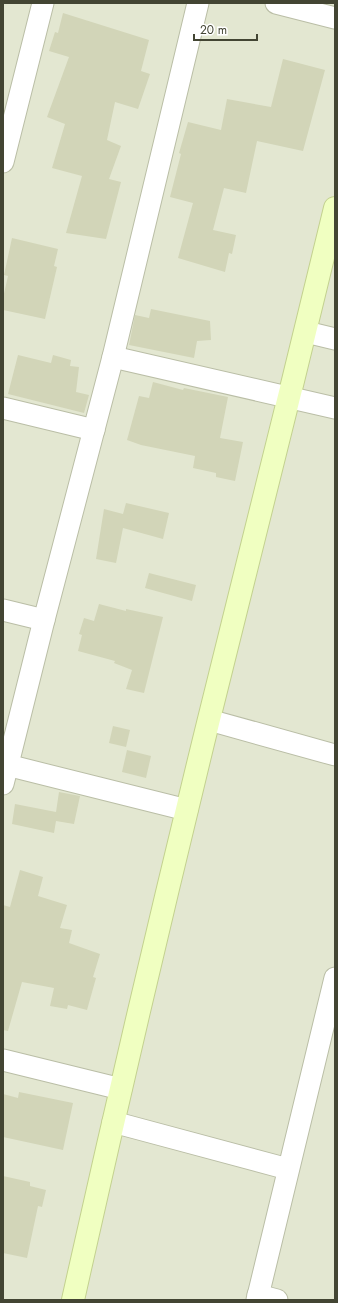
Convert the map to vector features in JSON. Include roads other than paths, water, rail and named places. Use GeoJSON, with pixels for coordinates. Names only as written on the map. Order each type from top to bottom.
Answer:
{"type":"FeatureCollection","features":[{"type":"Feature","properties":{"kind":"street"},"geometry":{"type":"LineString","coordinates":[[3,162],[43,3]]}},
{"type":"Feature","properties":{"kind":"street"},"geometry":{"type":"LineString","coordinates":[[187,810],[5,775],[113,357],[198,3]]}},
{"type":"Feature","properties":{"kind":"street"},"geometry":{"type":"LineString","coordinates":[[276,3],[335,18]]}},
{"type":"Feature","properties":{"kind":"street"},"geometry":{"type":"LineString","coordinates":[[73,1300],[113,1122],[187,810],[290,399],[335,208]]}},
{"type":"Feature","properties":{"kind":"street"},"geometry":{"type":"LineString","coordinates":[[306,332],[335,338]]}},
{"type":"Feature","properties":{"kind":"street"},"geometry":{"type":"LineString","coordinates":[[113,357],[290,399],[335,408]]}},
{"type":"Feature","properties":{"kind":"street"},"geometry":{"type":"LineString","coordinates":[[3,408],[94,430]]}},
{"type":"Feature","properties":{"kind":"street"},"geometry":{"type":"LineString","coordinates":[[3,610],[44,620]]}},
{"type":"Feature","properties":{"kind":"street"},"geometry":{"type":"LineString","coordinates":[[209,720],[335,755]]}},
{"type":"Feature","properties":{"kind":"street"},"geometry":{"type":"LineString","coordinates":[[264,1298],[288,1168],[327,1042],[335,978]]}},
{"type":"Feature","properties":{"kind":"street"},"geometry":{"type":"LineString","coordinates":[[3,1060],[121,1089]]}},
{"type":"Feature","properties":{"kind":"street"},"geometry":{"type":"LineString","coordinates":[[113,1122],[288,1168]]}}]}
